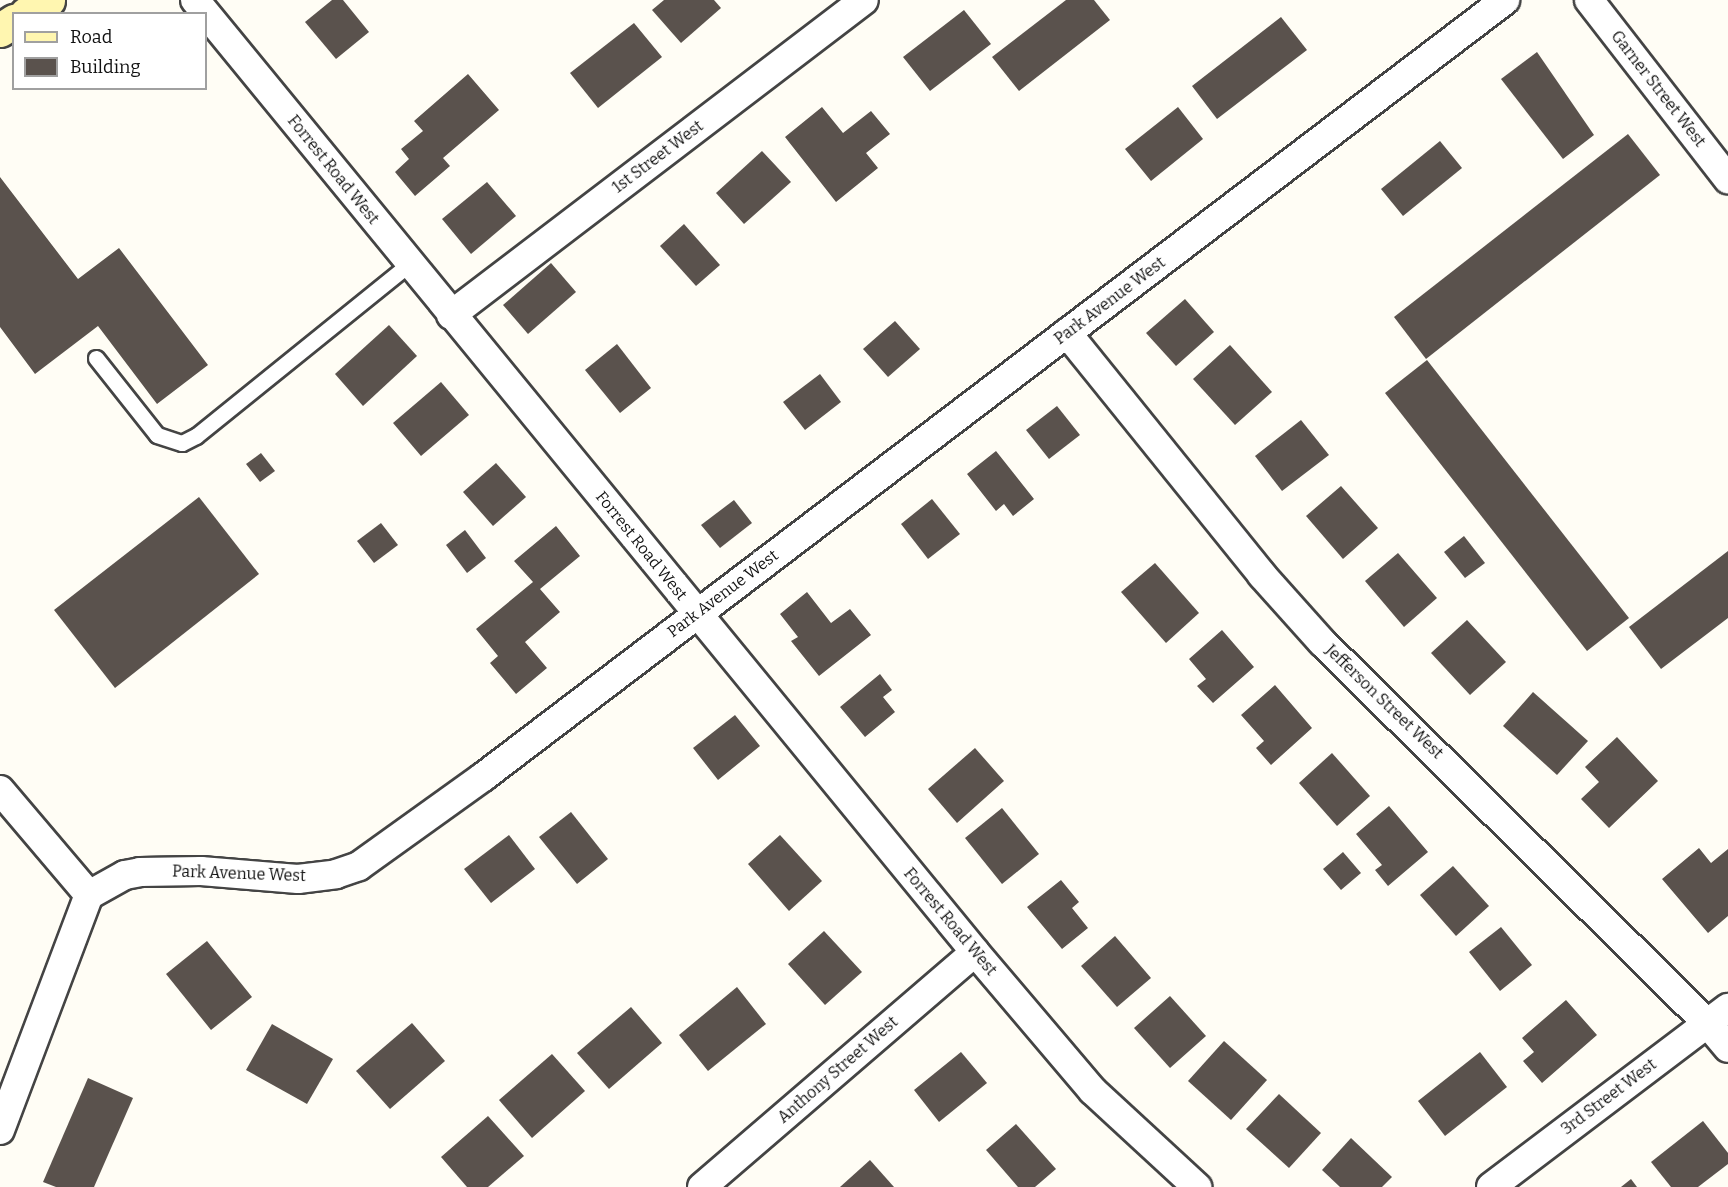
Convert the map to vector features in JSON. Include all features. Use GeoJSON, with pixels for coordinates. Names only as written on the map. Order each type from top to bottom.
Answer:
{"type":"FeatureCollection","features":[{"type":"Feature","properties":{"kind":"main road"},"geometry":{"type":"LineString","coordinates":[[29,12],[48,0]]}},
{"type":"Feature","properties":{"kind":"street","name":"Forrest Road West"},"geometry":{"type":"LineString","coordinates":[[195,0],[205,12]]}},
{"type":"Feature","properties":{"kind":"street","name":"1st Street West"},"geometry":{"type":"LineString","coordinates":[[451,315],[864,0]]}},
{"type":"Feature","properties":{"kind":"street","name":"Park Avenue West"},"geometry":{"type":"LineString","coordinates":[[89,895],[125,875],[141,872],[201,871],[298,879],[336,874],[359,866],[697,613],[1505,0]]}},
{"type":"Feature","properties":{"kind":"street","name":"Garner Street West"},"geometry":{"type":"LineString","coordinates":[[1589,0],[1728,178]]}},
{"type":"Feature","properties":{"kind":"street","name":"Forrest Road West"},"geometry":{"type":"LineString","coordinates":[[207,15],[975,952],[1093,1091],[1197,1187]]}},
{"type":"Feature","properties":{"kind":"street","name":"Jefferson Street West"},"geometry":{"type":"LineString","coordinates":[[1067,333],[1262,575],[1322,642],[1718,1016],[1728,1048]]}},
{"type":"Feature","properties":{"kind":"street"},"geometry":{"type":"LineString","coordinates":[[0,790],[89,895],[0,1130]]}},
{"type":"Feature","properties":{"kind":"street","name":"Anthony Street West"},"geometry":{"type":"LineString","coordinates":[[702,1187],[975,952]]}},
{"type":"Feature","properties":{"kind":"street","name":"3rd Street West"},"geometry":{"type":"LineString","coordinates":[[1491,1187],[1718,1016]]}},
{"type":"Feature","properties":{"kind":"lane"},"geometry":{"type":"LineString","coordinates":[[96,358],[157,435],[171,442],[196,436],[286,361],[410,264]]}},
{"type":"Feature","properties":{"kind":"building"},"geometry":{"type":"Polygon","coordinates":[[[332,0],[343,0],[369,32],[336,59],[305,22],[332,0]]]}},
{"type":"Feature","properties":{"kind":"building"},"geometry":{"type":"Polygon","coordinates":[[[664,0],[714,0],[721,8],[681,43],[652,10],[664,0]]]}},
{"type":"Feature","properties":{"kind":"building"},"geometry":{"type":"Polygon","coordinates":[[[1066,0],[1094,0],[1110,20],[1019,91],[992,57],[1066,0]]]}},
{"type":"Feature","properties":{"kind":"building"},"geometry":{"type":"Polygon","coordinates":[[[964,10],[991,44],[930,91],[903,57],[964,10]]]}},
{"type":"Feature","properties":{"kind":"building"},"geometry":{"type":"Polygon","coordinates":[[[1281,17],[1307,50],[1217,119],[1192,86],[1281,17]]]}},
{"type":"Feature","properties":{"kind":"building"},"geometry":{"type":"Polygon","coordinates":[[[634,23],[662,57],[598,108],[570,73],[634,23]]]}},
{"type":"Feature","properties":{"kind":"building"},"geometry":{"type":"Polygon","coordinates":[[[1537,52],[1594,135],[1563,159],[1501,79],[1537,52]]]}},
{"type":"Feature","properties":{"kind":"building"},"geometry":{"type":"Polygon","coordinates":[[[468,74],[499,110],[443,158],[450,166],[415,196],[395,172],[409,159],[401,149],[423,131],[414,121],[468,74]]]}},
{"type":"Feature","properties":{"kind":"building"},"geometry":{"type":"Polygon","coordinates":[[[822,107],[843,133],[871,111],[890,134],[866,153],[878,168],[836,202],[785,137],[822,107]]]}},
{"type":"Feature","properties":{"kind":"building"},"geometry":{"type":"Polygon","coordinates":[[[1178,107],[1203,139],[1151,181],[1125,149],[1178,107]]]}},
{"type":"Feature","properties":{"kind":"building"},"geometry":{"type":"Polygon","coordinates":[[[1628,134],[1660,175],[1426,359],[1394,317],[1628,134]]]}},
{"type":"Feature","properties":{"kind":"building"},"geometry":{"type":"Polygon","coordinates":[[[1440,141],[1462,168],[1403,216],[1381,189],[1440,141]]]}},
{"type":"Feature","properties":{"kind":"building"},"geometry":{"type":"Polygon","coordinates":[[[762,151],[791,182],[744,224],[716,193],[762,151]]]}},
{"type":"Feature","properties":{"kind":"building"},"geometry":{"type":"Polygon","coordinates":[[[0,177],[78,279],[119,248],[208,365],[157,404],[98,326],[35,374],[0,327],[0,177]]]}},
{"type":"Feature","properties":{"kind":"building"},"geometry":{"type":"Polygon","coordinates":[[[487,182],[516,216],[471,254],[442,219],[487,182]]]}},
{"type":"Feature","properties":{"kind":"building"},"geometry":{"type":"Polygon","coordinates":[[[684,224],[720,265],[696,286],[660,246],[684,224]]]}},
{"type":"Feature","properties":{"kind":"building"},"geometry":{"type":"Polygon","coordinates":[[[551,263],[576,292],[528,334],[503,305],[551,263]]]}},
{"type":"Feature","properties":{"kind":"building"},"geometry":{"type":"Polygon","coordinates":[[[1185,299],[1214,332],[1176,366],[1146,333],[1185,299]]]}},
{"type":"Feature","properties":{"kind":"building"},"geometry":{"type":"Polygon","coordinates":[[[895,321],[920,349],[888,377],[863,349],[895,321]]]}},
{"type":"Feature","properties":{"kind":"building"},"geometry":{"type":"Polygon","coordinates":[[[389,325],[417,356],[363,406],[335,374],[389,325]]]}},
{"type":"Feature","properties":{"kind":"building"},"geometry":{"type":"Polygon","coordinates":[[[617,344],[651,388],[620,413],[585,370],[617,344]]]}},
{"type":"Feature","properties":{"kind":"building"},"geometry":{"type":"Polygon","coordinates":[[[1230,345],[1272,392],[1235,425],[1193,379],[1230,345]]]}},
{"type":"Feature","properties":{"kind":"building"},"geometry":{"type":"Polygon","coordinates":[[[1427,360],[1629,618],[1587,651],[1385,393],[1427,360]]]}},
{"type":"Feature","properties":{"kind":"building"},"geometry":{"type":"Polygon","coordinates":[[[820,374],[841,402],[805,430],[783,402],[820,374]]]}},
{"type":"Feature","properties":{"kind":"building"},"geometry":{"type":"Polygon","coordinates":[[[441,382],[469,415],[421,456],[393,423],[441,382]]]}},
{"type":"Feature","properties":{"kind":"building"},"geometry":{"type":"Polygon","coordinates":[[[1057,406],[1080,435],[1049,459],[1026,430],[1057,406]]]}},
{"type":"Feature","properties":{"kind":"building"},"geometry":{"type":"Polygon","coordinates":[[[1301,420],[1329,455],[1282,491],[1255,456],[1301,420]]]}},
{"type":"Feature","properties":{"kind":"building"},"geometry":{"type":"Polygon","coordinates":[[[996,451],[1034,499],[1013,516],[1004,504],[996,511],[967,474],[996,451]]]}},
{"type":"Feature","properties":{"kind":"building"},"geometry":{"type":"Polygon","coordinates":[[[261,453],[275,471],[260,482],[246,464],[261,453]]]}},
{"type":"Feature","properties":{"kind":"building"},"geometry":{"type":"Polygon","coordinates":[[[496,463],[526,497],[493,526],[463,492],[496,463]]]}},
{"type":"Feature","properties":{"kind":"building"},"geometry":{"type":"Polygon","coordinates":[[[1341,486],[1378,528],[1343,559],[1306,516],[1341,486]]]}},
{"type":"Feature","properties":{"kind":"building"},"geometry":{"type":"Polygon","coordinates":[[[199,497],[259,574],[115,688],[54,610],[199,497]]]}},
{"type":"Feature","properties":{"kind":"building"},"geometry":{"type":"Polygon","coordinates":[[[932,499],[960,534],[928,559],[901,524],[932,499]]]}},
{"type":"Feature","properties":{"kind":"building"},"geometry":{"type":"Polygon","coordinates":[[[734,500],[752,523],[720,548],[701,525],[734,500]]]}},
{"type":"Feature","properties":{"kind":"building"},"geometry":{"type":"Polygon","coordinates":[[[381,523],[398,545],[374,563],[357,541],[381,523]]]}},
{"type":"Feature","properties":{"kind":"building"},"geometry":{"type":"Polygon","coordinates":[[[556,526],[580,556],[540,589],[560,612],[525,642],[547,668],[516,694],[490,663],[498,656],[476,629],[533,582],[514,561],[556,526]]]}},
{"type":"Feature","properties":{"kind":"building"},"geometry":{"type":"Polygon","coordinates":[[[465,530],[486,558],[467,573],[446,545],[465,530]]]}},
{"type":"Feature","properties":{"kind":"building"},"geometry":{"type":"Polygon","coordinates":[[[1464,536],[1485,563],[1465,578],[1444,552],[1464,536]]]}},
{"type":"Feature","properties":{"kind":"building"},"geometry":{"type":"Polygon","coordinates":[[[1728,551],[1728,618],[1661,669],[1629,627],[1728,551]]]}},
{"type":"Feature","properties":{"kind":"building"},"geometry":{"type":"Polygon","coordinates":[[[1398,553],[1437,598],[1404,627],[1365,581],[1398,553]]]}},
{"type":"Feature","properties":{"kind":"building"},"geometry":{"type":"Polygon","coordinates":[[[1155,563],[1199,613],[1166,643],[1121,592],[1155,563]]]}},
{"type":"Feature","properties":{"kind":"building"},"geometry":{"type":"Polygon","coordinates":[[[807,592],[831,623],[850,609],[871,635],[819,676],[791,641],[798,637],[780,614],[807,592]]]}},
{"type":"Feature","properties":{"kind":"building"},"geometry":{"type":"Polygon","coordinates":[[[1467,620],[1506,662],[1470,695],[1431,653],[1467,620]]]}},
{"type":"Feature","properties":{"kind":"building"},"geometry":{"type":"Polygon","coordinates":[[[1222,630],[1254,667],[1213,703],[1197,686],[1206,679],[1189,659],[1222,630]]]}},
{"type":"Feature","properties":{"kind":"building"},"geometry":{"type":"Polygon","coordinates":[[[880,674],[892,690],[883,697],[895,712],[865,737],[840,707],[880,674]]]}},
{"type":"Feature","properties":{"kind":"building"},"geometry":{"type":"Polygon","coordinates":[[[1275,685],[1312,728],[1271,765],[1256,748],[1264,741],[1241,715],[1275,685]]]}},
{"type":"Feature","properties":{"kind":"building"},"geometry":{"type":"Polygon","coordinates":[[[1533,692],[1588,741],[1557,775],[1503,726],[1533,692]]]}},
{"type":"Feature","properties":{"kind":"building"},"geometry":{"type":"Polygon","coordinates":[[[735,715],[760,746],[718,780],[693,748],[735,715]]]}},
{"type":"Feature","properties":{"kind":"building"},"geometry":{"type":"Polygon","coordinates":[[[1617,737],[1658,781],[1609,828],[1581,799],[1599,782],[1585,767],[1617,737]]]}},
{"type":"Feature","properties":{"kind":"building"},"geometry":{"type":"Polygon","coordinates":[[[975,748],[1004,781],[957,823],[928,789],[975,748]]]}},
{"type":"Feature","properties":{"kind":"building"},"geometry":{"type":"Polygon","coordinates":[[[1332,753],[1370,796],[1337,826],[1299,783],[1332,753]]]}},
{"type":"Feature","properties":{"kind":"building"},"geometry":{"type":"Polygon","coordinates":[[[1389,806],[1428,852],[1388,886],[1375,870],[1382,865],[1356,834],[1389,806]]]}},
{"type":"Feature","properties":{"kind":"building"},"geometry":{"type":"Polygon","coordinates":[[[1002,808],[1039,854],[1002,884],[965,838],[1002,808]]]}},
{"type":"Feature","properties":{"kind":"building"},"geometry":{"type":"Polygon","coordinates":[[[571,812],[608,859],[577,884],[539,837],[571,812]]]}},
{"type":"Feature","properties":{"kind":"building"},"geometry":{"type":"Polygon","coordinates":[[[509,835],[535,869],[491,903],[464,869],[509,835]]]}},
{"type":"Feature","properties":{"kind":"building"},"geometry":{"type":"Polygon","coordinates":[[[780,835],[822,881],[789,911],[748,864],[780,835]]]}},
{"type":"Feature","properties":{"kind":"building"},"geometry":{"type":"Polygon","coordinates":[[[1699,848],[1711,863],[1728,849],[1728,916],[1708,933],[1662,879],[1699,848]]]}},
{"type":"Feature","properties":{"kind":"building"},"geometry":{"type":"Polygon","coordinates":[[[1343,852],[1361,873],[1341,890],[1323,869],[1343,852]]]}},
{"type":"Feature","properties":{"kind":"building"},"geometry":{"type":"Polygon","coordinates":[[[1453,866],[1489,906],[1456,936],[1420,895],[1453,866]]]}},
{"type":"Feature","properties":{"kind":"building"},"geometry":{"type":"Polygon","coordinates":[[[1061,880],[1079,902],[1072,908],[1088,928],[1062,949],[1027,907],[1061,880]]]}},
{"type":"Feature","properties":{"kind":"building"},"geometry":{"type":"Polygon","coordinates":[[[1501,927],[1532,965],[1500,991],[1469,952],[1501,927]]]}},
{"type":"Feature","properties":{"kind":"building"},"geometry":{"type":"Polygon","coordinates":[[[824,931],[862,972],[825,1005],[788,964],[824,931]]]}},
{"type":"Feature","properties":{"kind":"building"},"geometry":{"type":"Polygon","coordinates":[[[1115,936],[1151,978],[1117,1007],[1081,966],[1115,936]]]}},
{"type":"Feature","properties":{"kind":"building"},"geometry":{"type":"Polygon","coordinates":[[[207,941],[252,997],[211,1030],[166,974],[207,941]]]}},
{"type":"Feature","properties":{"kind":"building"},"geometry":{"type":"Polygon","coordinates":[[[737,987],[766,1024],[708,1071],[679,1035],[737,987]]]}},
{"type":"Feature","properties":{"kind":"building"},"geometry":{"type":"Polygon","coordinates":[[[1170,996],[1206,1036],[1170,1068],[1134,1028],[1170,996]]]}},
{"type":"Feature","properties":{"kind":"building"},"geometry":{"type":"Polygon","coordinates":[[[1566,1000],[1597,1035],[1542,1083],[1523,1061],[1534,1052],[1522,1038],[1566,1000]]]}},
{"type":"Feature","properties":{"kind":"building"},"geometry":{"type":"Polygon","coordinates":[[[631,1007],[662,1043],[609,1089],[577,1053],[631,1007]]]}},
{"type":"Feature","properties":{"kind":"building"},"geometry":{"type":"Polygon","coordinates":[[[412,1023],[445,1061],[390,1109],[356,1071],[412,1023]]]}},
{"type":"Feature","properties":{"kind":"building"},"geometry":{"type":"Polygon","coordinates":[[[272,1024],[333,1059],[307,1104],[246,1070],[272,1024]]]}},
{"type":"Feature","properties":{"kind":"building"},"geometry":{"type":"Polygon","coordinates":[[[1224,1041],[1267,1080],[1231,1120],[1188,1081],[1224,1041]]]}},
{"type":"Feature","properties":{"kind":"building"},"geometry":{"type":"Polygon","coordinates":[[[961,1052],[987,1083],[939,1122],[914,1090],[961,1052]]]}},
{"type":"Feature","properties":{"kind":"building"},"geometry":{"type":"Polygon","coordinates":[[[1480,1052],[1507,1087],[1445,1136],[1418,1101],[1480,1052]]]}},
{"type":"Feature","properties":{"kind":"building"},"geometry":{"type":"Polygon","coordinates":[[[552,1054],[585,1091],[532,1138],[499,1100],[552,1054]]]}},
{"type":"Feature","properties":{"kind":"building"},"geometry":{"type":"Polygon","coordinates":[[[88,1078],[133,1098],[94,1187],[56,1187],[43,1182],[88,1078]]]}},
{"type":"Feature","properties":{"kind":"building"},"geometry":{"type":"Polygon","coordinates":[[[1279,1094],[1321,1133],[1289,1168],[1246,1129],[1279,1094]]]}},
{"type":"Feature","properties":{"kind":"building"},"geometry":{"type":"Polygon","coordinates":[[[488,1116],[524,1156],[488,1187],[467,1187],[441,1157],[488,1116]]]}},
{"type":"Feature","properties":{"kind":"building"},"geometry":{"type":"Polygon","coordinates":[[[1703,1121],[1728,1153],[1728,1164],[1698,1187],[1671,1187],[1651,1162],[1703,1121]]]}},
{"type":"Feature","properties":{"kind":"building"},"geometry":{"type":"Polygon","coordinates":[[[1016,1124],[1056,1169],[1035,1187],[1018,1187],[986,1150],[1016,1124]]]}},
{"type":"Feature","properties":{"kind":"building"},"geometry":{"type":"Polygon","coordinates":[[[1351,1138],[1392,1177],[1382,1187],[1340,1187],[1322,1170],[1351,1138]]]}},
{"type":"Feature","properties":{"kind":"building"},"geometry":{"type":"Polygon","coordinates":[[[870,1160],[894,1187],[840,1187],[870,1160]]]}},
{"type":"Feature","properties":{"kind":"building"},"geometry":{"type":"Polygon","coordinates":[[[1631,1179],[1637,1187],[1621,1187],[1631,1179]]]}}]}
